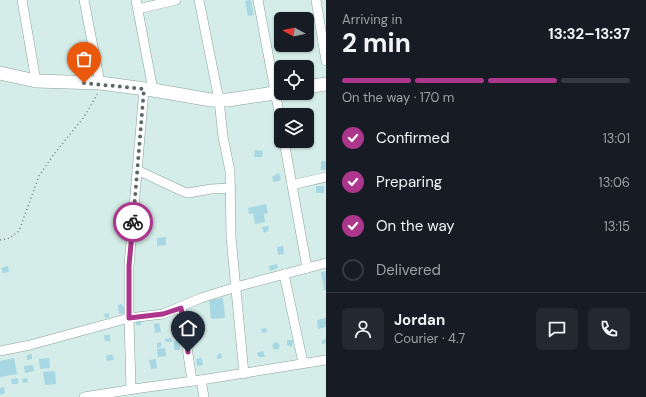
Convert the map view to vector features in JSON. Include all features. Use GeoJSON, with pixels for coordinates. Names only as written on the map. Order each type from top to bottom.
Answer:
{"type":"FeatureCollection","features":[{"type":"Feature","properties":{"kind":"street"},"geometry":{"type":"LineString","coordinates":[[22,0],[36,81]]}},
{"type":"Feature","properties":{"kind":"street"},"geometry":{"type":"LineString","coordinates":[[84,0],[100,83]]}},
{"type":"Feature","properties":{"kind":"street"},"geometry":{"type":"LineString","coordinates":[[131,389],[129,266],[137,170],[148,89],[136,0]]}},
{"type":"Feature","properties":{"kind":"street"},"geometry":{"type":"LineString","coordinates":[[138,10],[176,0]]}},
{"type":"Feature","properties":{"kind":"street"},"geometry":{"type":"LineString","coordinates":[[199,0],[219,100],[223,137],[230,171],[231,236],[244,374]]}},
{"type":"Feature","properties":{"kind":"street"},"geometry":{"type":"LineString","coordinates":[[258,0],[274,74]]}},
{"type":"Feature","properties":{"kind":"street"},"geometry":{"type":"LineString","coordinates":[[316,0],[326,61]]}},
{"type":"Feature","properties":{"kind":"street"},"geometry":{"type":"LineString","coordinates":[[0,73],[36,81],[100,83],[219,100],[274,93]]}},
{"type":"Feature","properties":{"kind":"street"},"geometry":{"type":"LineString","coordinates":[[314,86],[326,84]]}},
{"type":"Feature","properties":{"kind":"street"},"geometry":{"type":"LineString","coordinates":[[285,148],[307,268]]}},
{"type":"Feature","properties":{"kind":"street"},"geometry":{"type":"LineString","coordinates":[[137,170],[188,193],[211,189],[231,188]]}},
{"type":"Feature","properties":{"kind":"street"},"geometry":{"type":"LineString","coordinates":[[292,185],[326,177]]}},
{"type":"Feature","properties":{"kind":"street"},"geometry":{"type":"LineString","coordinates":[[0,351],[37,343],[129,318],[163,314],[181,308],[201,298],[236,287],[326,263]]}},
{"type":"Feature","properties":{"kind":"street"},"geometry":{"type":"LineString","coordinates":[[284,274],[303,363]]}},
{"type":"Feature","properties":{"kind":"street"},"geometry":{"type":"LineString","coordinates":[[181,308],[196,381],[204,397]]}},
{"type":"Feature","properties":{"kind":"street"},"geometry":{"type":"LineString","coordinates":[[87,397],[131,389],[244,374],[326,360]]}},
{"type":"Feature","properties":{"kind":"street"},"geometry":{"type":"LineString","coordinates":[[140,388],[143,397]]}},
{"type":"Feature","properties":{"kind":"path"},"geometry":{"type":"LineString","coordinates":[[0,240],[10,238],[19,231],[39,176],[54,154],[89,110],[97,96],[100,83]]}},
{"type":"Feature","properties":{"kind":"building"},"geometry":{"type":"Polygon","coordinates":[[[251,0],[254,15],[248,16],[245,1],[251,0]]]}},
{"type":"Feature","properties":{"kind":"building"},"geometry":{"type":"Polygon","coordinates":[[[255,150],[263,151],[262,157],[254,157],[255,150]]]}},
{"type":"Feature","properties":{"kind":"building"},"geometry":{"type":"Polygon","coordinates":[[[321,161],[326,161],[326,170],[321,170],[321,161]]]}},
{"type":"Feature","properties":{"kind":"building"},"geometry":{"type":"Polygon","coordinates":[[[279,173],[281,180],[274,182],[272,177],[279,173]]]}},
{"type":"Feature","properties":{"kind":"building"},"geometry":{"type":"Polygon","coordinates":[[[316,186],[324,186],[324,193],[316,193],[316,186]]]}},
{"type":"Feature","properties":{"kind":"building"},"geometry":{"type":"Polygon","coordinates":[[[266,204],[268,213],[264,214],[265,222],[255,224],[253,213],[249,214],[248,208],[266,204]]]}},
{"type":"Feature","properties":{"kind":"building"},"geometry":{"type":"Polygon","coordinates":[[[269,226],[268,231],[264,233],[262,227],[269,226]]]}},
{"type":"Feature","properties":{"kind":"building"},"geometry":{"type":"Polygon","coordinates":[[[166,237],[166,245],[157,246],[157,238],[166,237]]]}},
{"type":"Feature","properties":{"kind":"building"},"geometry":{"type":"Polygon","coordinates":[[[283,246],[284,254],[278,255],[277,247],[283,246]]]}},
{"type":"Feature","properties":{"kind":"building"},"geometry":{"type":"Polygon","coordinates":[[[277,264],[278,268],[270,271],[269,266],[277,264]]]}},
{"type":"Feature","properties":{"kind":"building"},"geometry":{"type":"Polygon","coordinates":[[[8,266],[9,272],[3,273],[1,268],[8,266]]]}},
{"type":"Feature","properties":{"kind":"building"},"geometry":{"type":"Polygon","coordinates":[[[326,271],[326,290],[324,290],[321,272],[326,271]]]}},
{"type":"Feature","properties":{"kind":"building"},"geometry":{"type":"Polygon","coordinates":[[[223,298],[225,318],[211,319],[209,300],[223,298]]]}},
{"type":"Feature","properties":{"kind":"building"},"geometry":{"type":"Polygon","coordinates":[[[122,304],[123,307],[126,306],[127,313],[119,314],[118,305],[122,304]]]}},
{"type":"Feature","properties":{"kind":"building"},"geometry":{"type":"Polygon","coordinates":[[[109,313],[109,317],[105,318],[104,314],[109,313]]]}},
{"type":"Feature","properties":{"kind":"building"},"geometry":{"type":"Polygon","coordinates":[[[326,318],[326,327],[318,329],[317,320],[326,318]]]}},
{"type":"Feature","properties":{"kind":"building"},"geometry":{"type":"Polygon","coordinates":[[[136,321],[141,321],[141,325],[136,325],[136,321]]]}},
{"type":"Feature","properties":{"kind":"building"},"geometry":{"type":"Polygon","coordinates":[[[159,323],[161,332],[155,333],[154,324],[159,323]]]}},
{"type":"Feature","properties":{"kind":"building"},"geometry":{"type":"Polygon","coordinates":[[[266,328],[267,332],[262,333],[261,329],[266,328]]]}},
{"type":"Feature","properties":{"kind":"building"},"geometry":{"type":"Polygon","coordinates":[[[104,335],[110,335],[110,341],[105,341],[104,335]]]}},
{"type":"Feature","properties":{"kind":"building"},"geometry":{"type":"Polygon","coordinates":[[[171,338],[172,342],[166,342],[165,339],[171,338]]]}},
{"type":"Feature","properties":{"kind":"building"},"geometry":{"type":"Polygon","coordinates":[[[326,339],[326,343],[322,344],[322,340],[326,339]]]}},
{"type":"Feature","properties":{"kind":"building"},"geometry":{"type":"Polygon","coordinates":[[[180,340],[180,350],[174,350],[174,341],[180,340]]]}},
{"type":"Feature","properties":{"kind":"building"},"geometry":{"type":"Polygon","coordinates":[[[287,340],[293,340],[292,347],[287,345],[287,340]]]}},
{"type":"Feature","properties":{"kind":"building"},"geometry":{"type":"Polygon","coordinates":[[[161,342],[161,347],[157,348],[157,343],[161,342]]]}},
{"type":"Feature","properties":{"kind":"building"},"geometry":{"type":"Polygon","coordinates":[[[276,343],[279,346],[276,349],[273,346],[276,343]]]}},
{"type":"Feature","properties":{"kind":"building"},"geometry":{"type":"Polygon","coordinates":[[[165,348],[166,356],[158,357],[157,349],[165,348]]]}},
{"type":"Feature","properties":{"kind":"building"},"geometry":{"type":"Polygon","coordinates":[[[263,351],[265,357],[259,357],[257,353],[263,351]]]}},
{"type":"Feature","properties":{"kind":"building"},"geometry":{"type":"Polygon","coordinates":[[[221,353],[222,358],[217,359],[217,355],[221,353]]]}},
{"type":"Feature","properties":{"kind":"building"},"geometry":{"type":"Polygon","coordinates":[[[32,354],[32,359],[27,360],[27,355],[32,354]]]}},
{"type":"Feature","properties":{"kind":"building"},"geometry":{"type":"Polygon","coordinates":[[[112,354],[114,360],[107,361],[106,356],[112,354]]]}},
{"type":"Feature","properties":{"kind":"building"},"geometry":{"type":"Polygon","coordinates":[[[14,358],[17,374],[0,377],[0,361],[14,358]]]}},
{"type":"Feature","properties":{"kind":"building"},"geometry":{"type":"Polygon","coordinates":[[[49,358],[50,368],[40,369],[39,359],[49,358]]]}},
{"type":"Feature","properties":{"kind":"building"},"geometry":{"type":"Polygon","coordinates":[[[202,358],[203,365],[197,366],[196,359],[202,358]]]}},
{"type":"Feature","properties":{"kind":"building"},"geometry":{"type":"Polygon","coordinates":[[[156,359],[157,368],[151,369],[149,360],[156,359]]]}},
{"type":"Feature","properties":{"kind":"building"},"geometry":{"type":"Polygon","coordinates":[[[33,365],[34,371],[25,373],[24,366],[33,365]]]}},
{"type":"Feature","properties":{"kind":"building"},"geometry":{"type":"Polygon","coordinates":[[[55,371],[56,384],[45,385],[43,372],[55,371]]]}},
{"type":"Feature","properties":{"kind":"building"},"geometry":{"type":"Polygon","coordinates":[[[18,378],[18,384],[12,384],[11,379],[18,378]]]}},
{"type":"Feature","properties":{"kind":"building"},"geometry":{"type":"Polygon","coordinates":[[[27,378],[28,382],[23,383],[22,379],[27,378]]]}},
{"type":"Feature","properties":{"kind":"building"},"geometry":{"type":"Polygon","coordinates":[[[4,387],[5,393],[0,395],[0,388],[4,387]]]}},
{"type":"Feature","properties":{"kind":"way so far"},"geometry":{"type":"LineString","coordinates":[[84,83],[100,83],[144,89],[133,222]]}},
{"type":"Feature","properties":{"kind":"route"},"geometry":{"type":"LineString","coordinates":[[133,222],[129,266],[129,318],[163,314],[181,308],[188,352]]}}]}
